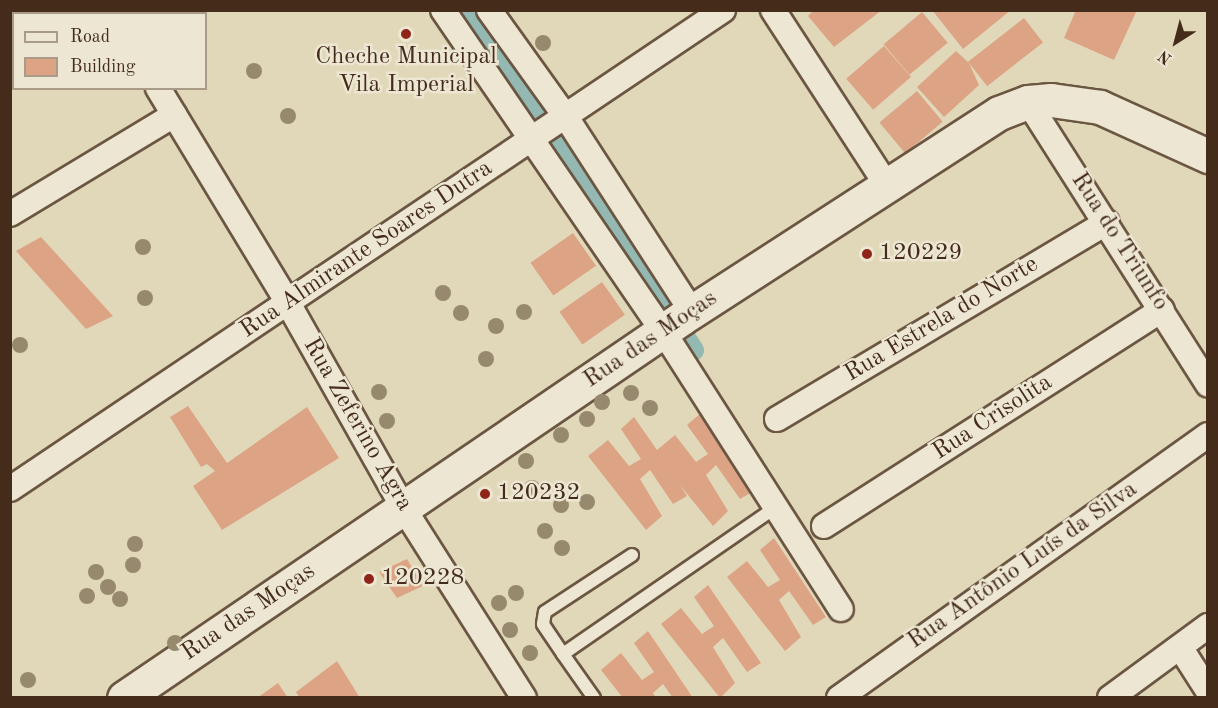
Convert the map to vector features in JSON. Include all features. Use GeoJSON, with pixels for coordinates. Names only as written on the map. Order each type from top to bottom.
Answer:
{"type":"FeatureCollection","features":[{"type":"Feature","properties":{"kind":"street"},"geometry":{"type":"LineString","coordinates":[[443,10],[677,328]]}},
{"type":"Feature","properties":{"kind":"street"},"geometry":{"type":"LineString","coordinates":[[489,10],[563,119],[775,508],[841,609]]}},
{"type":"Feature","properties":{"kind":"street","name":"Rua Almirante Soares Dutra"},"geometry":{"type":"LineString","coordinates":[[10,489],[723,10]]}},
{"type":"Feature","properties":{"kind":"street"},"geometry":{"type":"LineString","coordinates":[[773,10],[888,187]]}},
{"type":"Feature","properties":{"kind":"street","name":"Rua Zeferino Agra"},"geometry":{"type":"LineString","coordinates":[[159,90],[288,303],[404,509],[524,698]]}},
{"type":"Feature","properties":{"kind":"street","name":"Rua das Moças"},"geometry":{"type":"LineString","coordinates":[[124,698],[999,113],[1028,102],[1051,100],[1100,107],[1208,156]]}},
{"type":"Feature","properties":{"kind":"street","name":"Rua do Triunfo"},"geometry":{"type":"LineString","coordinates":[[1028,102],[1107,222],[1208,385]]}},
{"type":"Feature","properties":{"kind":"street"},"geometry":{"type":"LineString","coordinates":[[10,214],[174,115]]}},
{"type":"Feature","properties":{"kind":"street","name":"Rua Estrela do Norte"},"geometry":{"type":"LineString","coordinates":[[777,418],[1107,222]]}},
{"type":"Feature","properties":{"kind":"street","name":"Rua Crisolita"},"geometry":{"type":"LineString","coordinates":[[824,526],[1162,310]]}},
{"type":"Feature","properties":{"kind":"street","name":"Rua Antônio Luís da Silva"},"geometry":{"type":"LineString","coordinates":[[839,698],[1208,435]]}},
{"type":"Feature","properties":{"kind":"street"},"geometry":{"type":"LineString","coordinates":[[1110,698],[1208,626]]}},
{"type":"Feature","properties":{"kind":"street"},"geometry":{"type":"LineString","coordinates":[[1180,647],[1208,691]]}},
{"type":"Feature","properties":{"kind":"lane"},"geometry":{"type":"LineString","coordinates":[[563,654],[775,508]]}},
{"type":"Feature","properties":{"kind":"lane"},"geometry":{"type":"LineString","coordinates":[[594,698],[543,624],[545,612],[632,555]]}},
{"type":"Feature","properties":{"kind":"building"},"geometry":{"type":"Polygon","coordinates":[[[814,10],[882,10],[834,47],[808,16],[814,10]]]}},
{"type":"Feature","properties":{"kind":"building"},"geometry":{"type":"Polygon","coordinates":[[[932,10],[1011,10],[963,49],[932,10]]]}},
{"type":"Feature","properties":{"kind":"building"},"geometry":{"type":"Polygon","coordinates":[[[1076,10],[1137,10],[1114,60],[1064,38],[1076,10]]]}},
{"type":"Feature","properties":{"kind":"building"},"geometry":{"type":"Polygon","coordinates":[[[922,12],[948,43],[909,75],[884,44],[922,12]]]}},
{"type":"Feature","properties":{"kind":"building"},"geometry":{"type":"Polygon","coordinates":[[[1024,18],[1043,42],[987,86],[968,62],[1024,18]]]}},
{"type":"Feature","properties":{"kind":"building"},"geometry":{"type":"Polygon","coordinates":[[[884,46],[911,77],[873,110],[846,79],[884,46]]]}},
{"type":"Feature","properties":{"kind":"building"},"geometry":{"type":"Polygon","coordinates":[[[956,51],[969,63],[979,85],[944,117],[917,87],[956,51]]]}},
{"type":"Feature","properties":{"kind":"building"},"geometry":{"type":"Polygon","coordinates":[[[917,91],[943,122],[905,153],[879,122],[917,91]]]}},
{"type":"Feature","properties":{"kind":"building"},"geometry":{"type":"Polygon","coordinates":[[[573,233],[596,266],[553,296],[530,263],[573,233]]]}},
{"type":"Feature","properties":{"kind":"building"},"geometry":{"type":"Polygon","coordinates":[[[41,237],[113,316],[86,329],[16,251],[41,237]]]}},
{"type":"Feature","properties":{"kind":"building"},"geometry":{"type":"Polygon","coordinates":[[[602,282],[625,315],[582,345],[559,312],[602,282]]]}},
{"type":"Feature","properties":{"kind":"building"},"geometry":{"type":"Polygon","coordinates":[[[188,406],[227,463],[307,407],[339,458],[222,530],[193,486],[215,471],[207,464],[201,467],[170,417],[188,406]]]}},
{"type":"Feature","properties":{"kind":"building"},"geometry":{"type":"Polygon","coordinates":[[[701,413],[754,491],[740,499],[716,465],[706,475],[728,511],[713,526],[680,485],[687,496],[673,504],[650,470],[640,479],[662,516],[646,530],[588,456],[608,440],[629,466],[641,459],[621,429],[634,417],[657,450],[675,435],[696,462],[708,454],[687,425],[701,413]]]}},
{"type":"Feature","properties":{"kind":"building"},"geometry":{"type":"Polygon","coordinates":[[[774,538],[826,617],[813,625],[789,591],[779,600],[801,637],[785,651],[727,577],[747,561],[768,587],[780,580],[760,550],[774,538]]]}},
{"type":"Feature","properties":{"kind":"building"},"geometry":{"type":"Polygon","coordinates":[[[407,559],[423,586],[397,598],[379,572],[407,559]]]}},
{"type":"Feature","properties":{"kind":"building"},"geometry":{"type":"Polygon","coordinates":[[[708,585],[761,663],[747,672],[723,638],[713,647],[735,683],[720,698],[661,624],[681,608],[702,634],[714,626],[694,597],[708,585]]]}},
{"type":"Feature","properties":{"kind":"building"},"geometry":{"type":"Polygon","coordinates":[[[648,631],[693,698],[673,698],[663,684],[653,693],[656,698],[623,698],[601,670],[621,653],[642,680],[654,672],[634,643],[648,631]]]}},
{"type":"Feature","properties":{"kind":"building"},"geometry":{"type":"Polygon","coordinates":[[[337,661],[360,698],[300,698],[296,692],[337,661]]]}},
{"type":"Feature","properties":{"kind":"building"},"geometry":{"type":"Polygon","coordinates":[[[278,683],[288,698],[257,698],[278,683]]]}},
{"type":"Feature","properties":{"kind":"waterway"},"geometry":{"type":"LineString","coordinates":[[469,10],[693,350]]}},
{"type":"Feature","properties":{"kind":"place","name":"Cheche Municipal Vila Imperial"},"geometry":{"type":"Point","coordinates":[406,34]}},
{"type":"Feature","properties":{"kind":"place","name":"120229"},"geometry":{"type":"Point","coordinates":[867,254]}},
{"type":"Feature","properties":{"kind":"place","name":"120232"},"geometry":{"type":"Point","coordinates":[485,494]}},
{"type":"Feature","properties":{"kind":"place","name":"120228"},"geometry":{"type":"Point","coordinates":[369,579]}}]}
